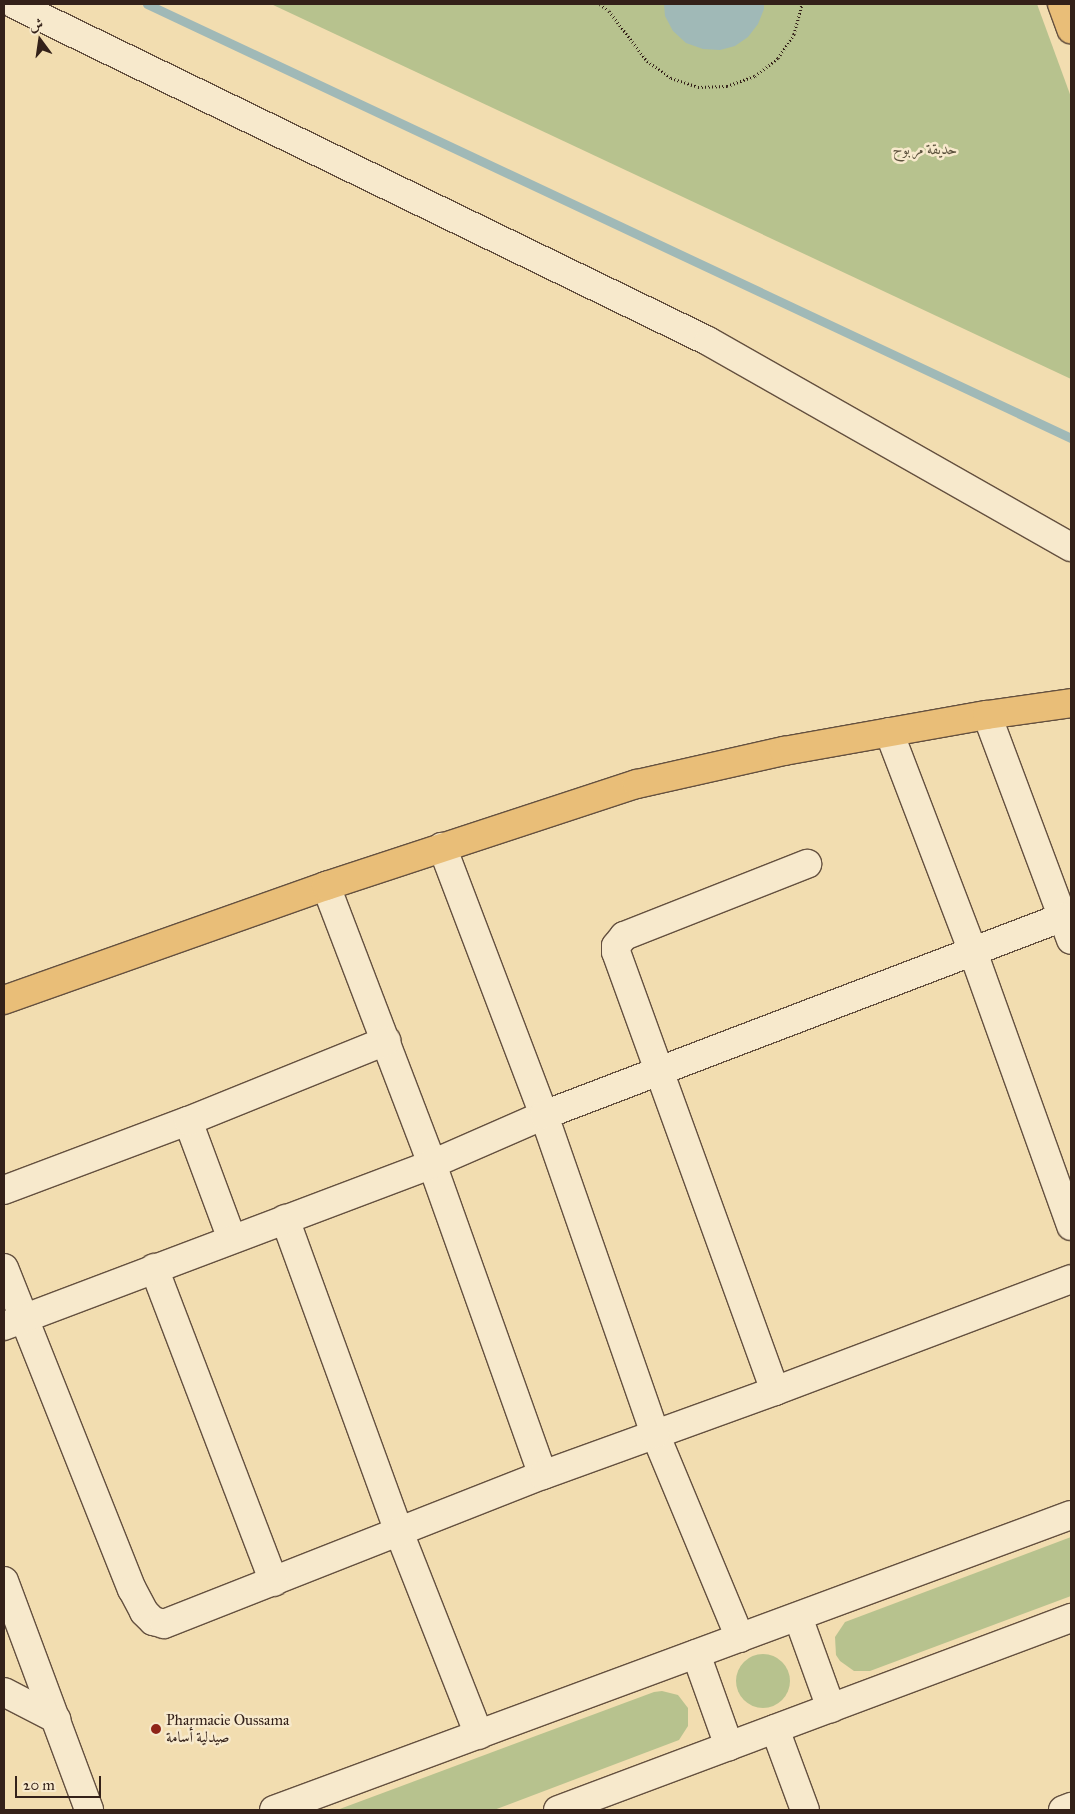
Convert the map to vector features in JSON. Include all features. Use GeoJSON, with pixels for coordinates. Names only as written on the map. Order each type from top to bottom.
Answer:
{"type":"FeatureCollection","features":[{"type":"Feature","properties":{"kind":"main road"},"geometry":{"type":"LineString","coordinates":[[1062,4],[1071,29]]}},
{"type":"Feature","properties":{"kind":"main road"},"geometry":{"type":"LineString","coordinates":[[4,1000],[326,886],[637,784],[710,766],[889,732],[1071,703]]}},
{"type":"Feature","properties":{"kind":"street"},"geometry":{"type":"LineString","coordinates":[[14,4],[708,341],[1071,547]]}},
{"type":"Feature","properties":{"kind":"street"},"geometry":{"type":"LineString","coordinates":[[14,1322],[432,1164],[544,1115],[660,1069],[973,952],[1067,929],[988,715]]}},
{"type":"Feature","properties":{"kind":"street"},"geometry":{"type":"LineString","coordinates":[[889,732],[973,952],[1071,1226]]}},
{"type":"Feature","properties":{"kind":"street"},"geometry":{"type":"LineString","coordinates":[[442,847],[544,1115],[655,1434],[740,1638]]}},
{"type":"Feature","properties":{"kind":"street"},"geometry":{"type":"LineString","coordinates":[[776,1391],[616,952],[617,942],[624,936],[807,864]]}},
{"type":"Feature","properties":{"kind":"street"},"geometry":{"type":"LineString","coordinates":[[326,886],[432,1164],[543,1475]]}},
{"type":"Feature","properties":{"kind":"street"},"geometry":{"type":"LineString","coordinates":[[4,1190],[188,1122],[386,1041]]}},
{"type":"Feature","properties":{"kind":"street"},"geometry":{"type":"LineString","coordinates":[[188,1122],[232,1238]]}},
{"type":"Feature","properties":{"kind":"street"},"geometry":{"type":"LineString","coordinates":[[285,1219],[399,1532],[479,1735]]}},
{"type":"Feature","properties":{"kind":"street"},"geometry":{"type":"LineString","coordinates":[[4,1268],[14,1322],[132,1589],[144,1612],[153,1621],[164,1624],[543,1475],[776,1391],[1071,1279]]}},
{"type":"Feature","properties":{"kind":"street"},"geometry":{"type":"LineString","coordinates":[[154,1268],[274,1582]]}},
{"type":"Feature","properties":{"kind":"street"},"geometry":{"type":"LineString","coordinates":[[274,1810],[1071,1515]]}},
{"type":"Feature","properties":{"kind":"street"},"geometry":{"type":"LineString","coordinates":[[4,1581],[89,1810]]}},
{"type":"Feature","properties":{"kind":"street"},"geometry":{"type":"LineString","coordinates":[[798,1617],[831,1708]]}},
{"type":"Feature","properties":{"kind":"street"},"geometry":{"type":"LineString","coordinates":[[558,1810],[1071,1618]]}},
{"type":"Feature","properties":{"kind":"street"},"geometry":{"type":"LineString","coordinates":[[696,1654],[730,1746]]}},
{"type":"Feature","properties":{"kind":"street"},"geometry":{"type":"LineString","coordinates":[[4,1692],[56,1718]]}},
{"type":"Feature","properties":{"kind":"street"},"geometry":{"type":"LineString","coordinates":[[775,1729],[805,1810]]}},
{"type":"Feature","properties":{"kind":"street"},"geometry":{"type":"LineString","coordinates":[[1063,1810],[1071,1807]]}},
{"type":"Feature","properties":{"kind":"path"},"geometry":{"type":"LineString","coordinates":[[600,4],[609,11],[647,61],[671,78],[698,87],[726,86],[745,80],[755,76],[778,58],[794,34],[802,4]]}},
{"type":"Feature","properties":{"kind":"green space","name":"حديقة مربوح"},"geometry":{"type":"Polygon","coordinates":[[[271,4],[1037,4],[1071,97],[1071,379],[271,4]]]}},
{"type":"Feature","properties":{"kind":"green space"},"geometry":{"type":"Polygon","coordinates":[[[1071,1537],[1071,1596],[870,1671],[854,1671],[840,1661],[836,1655],[835,1637],[845,1622],[1071,1537]]]}},
{"type":"Feature","properties":{"kind":"green space"},"geometry":{"type":"Polygon","coordinates":[[[758,1654],[768,1654],[778,1658],[786,1666],[790,1681],[786,1696],[778,1704],[768,1708],[758,1708],[748,1704],[740,1696],[736,1686],[736,1676],[740,1666],[748,1658],[758,1654]]]}},
{"type":"Feature","properties":{"kind":"green space"},"geometry":{"type":"Polygon","coordinates":[[[662,1691],[678,1695],[688,1708],[688,1726],[679,1740],[494,1810],[337,1810],[654,1692],[662,1691]]]}},
{"type":"Feature","properties":{"kind":"water"},"geometry":{"type":"Polygon","coordinates":[[[664,4],[764,4],[764,9],[758,24],[748,37],[735,46],[720,50],[703,49],[686,43],[673,31],[665,16],[664,4]]]}},
{"type":"Feature","properties":{"kind":"waterway"},"geometry":{"type":"LineString","coordinates":[[147,4],[1071,438]]}},
{"type":"Feature","properties":{"kind":"place","name":"Pharmacie Oussama صيدلية أسامة"},"geometry":{"type":"Point","coordinates":[156,1729]}}]}
